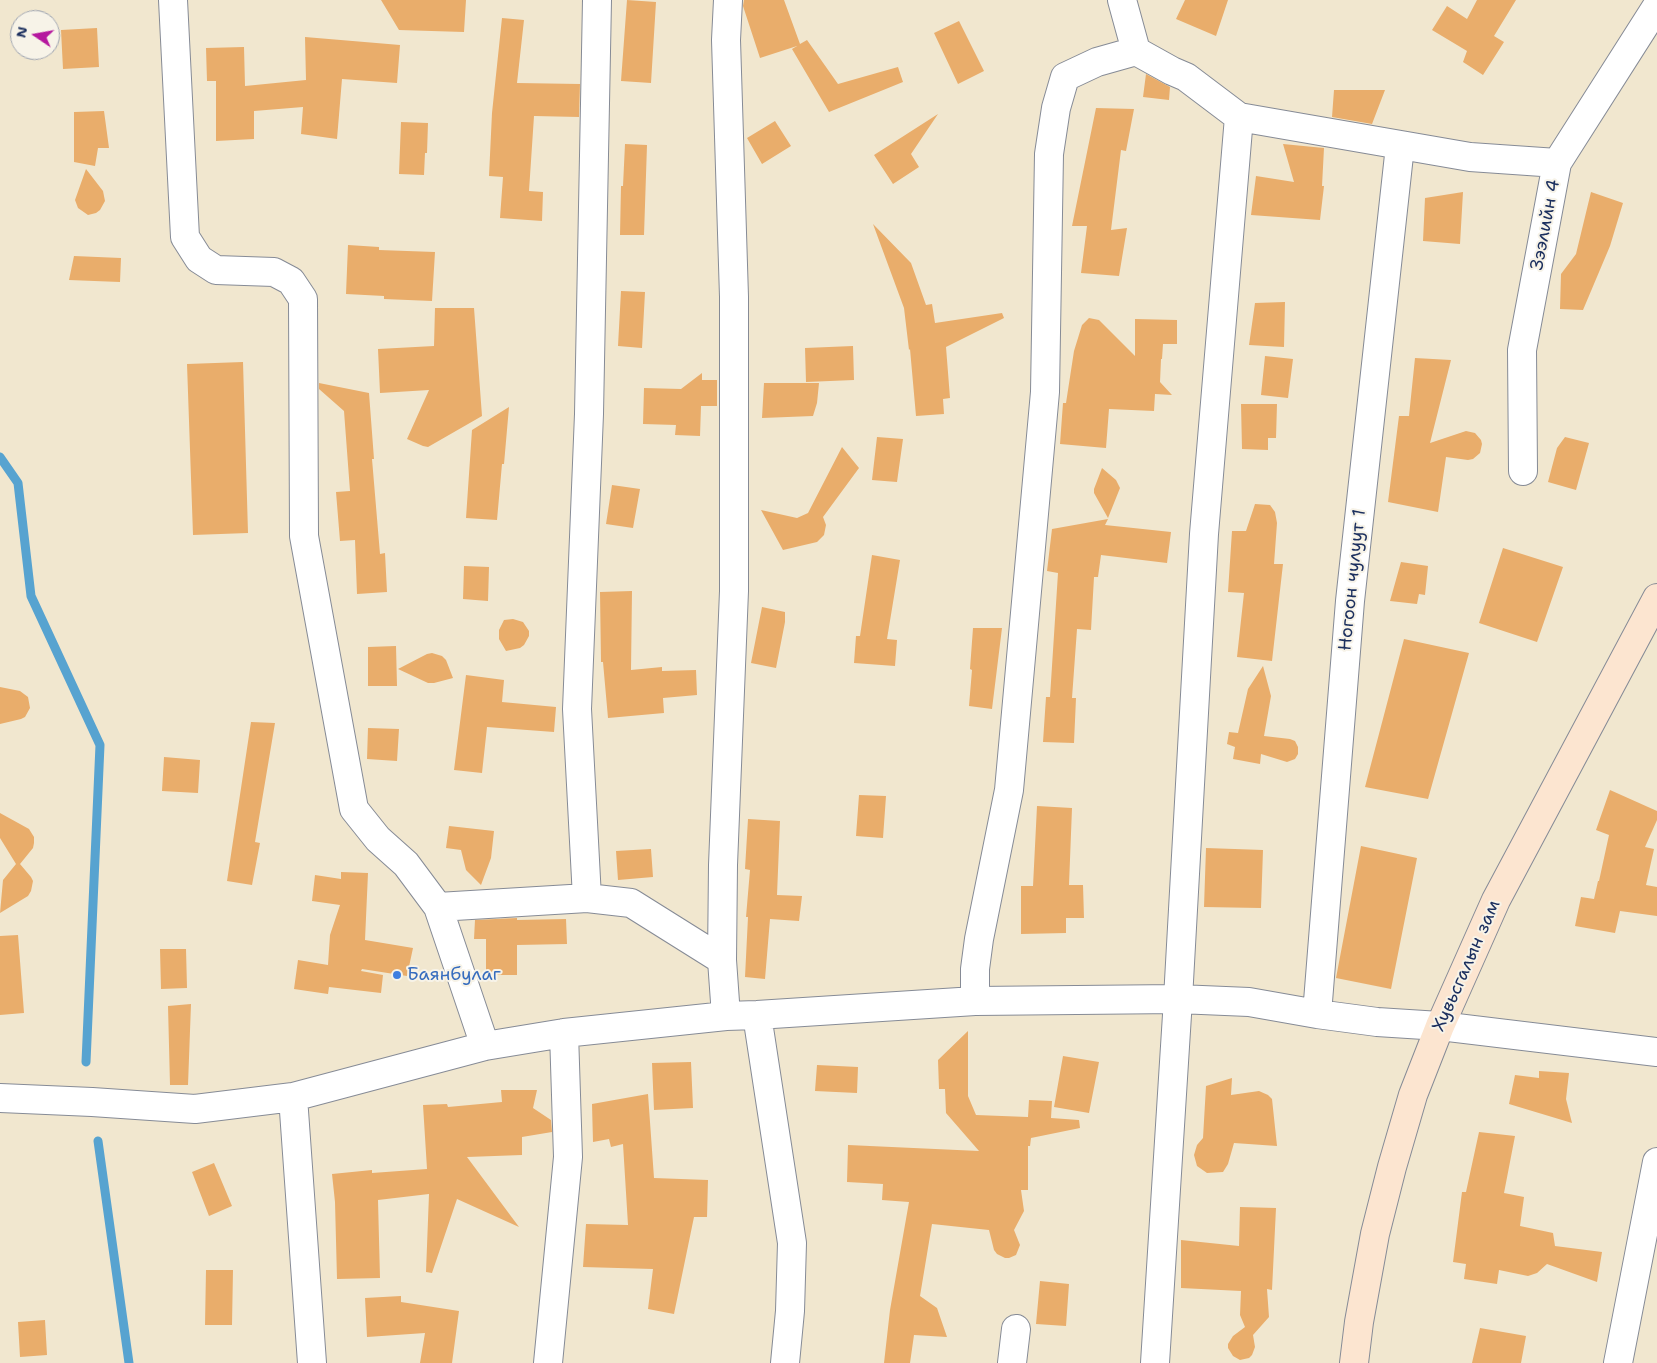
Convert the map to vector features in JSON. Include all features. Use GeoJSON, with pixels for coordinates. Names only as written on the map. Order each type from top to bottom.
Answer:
{"type":"FeatureCollection","features":[{"type":"Feature","properties":{"kind":"main road","name":"Хувьсгалын зам"},"geometry":{"type":"LineString","coordinates":[[1354,1363],[1359,1322],[1376,1234],[1392,1167],[1413,1095],[1440,1026],[1496,900],[1657,598]]}},
{"type":"Feature","properties":{"kind":"street"},"geometry":{"type":"LineString","coordinates":[[173,0],[185,237],[199,259],[216,270],[274,272],[290,281],[303,299],[304,536],[354,809],[378,839],[406,864],[438,907],[485,1046]]}},
{"type":"Feature","properties":{"kind":"street"},"geometry":{"type":"LineString","coordinates":[[587,898],[577,710],[589,414],[597,0]]}},
{"type":"Feature","properties":{"kind":"street"},"geometry":{"type":"LineString","coordinates":[[726,1016],[722,960],[734,591],[734,297],[726,40],[728,0]]}},
{"type":"Feature","properties":{"kind":"street"},"geometry":{"type":"LineString","coordinates":[[1122,0],[1136,51]]}},
{"type":"Feature","properties":{"kind":"street","name":"Зээлийн 4"},"geometry":{"type":"LineString","coordinates":[[1523,472],[1522,350],[1557,163],[1657,6]]}},
{"type":"Feature","properties":{"kind":"street"},"geometry":{"type":"LineString","coordinates":[[975,1001],[975,969],[979,939],[1009,790],[1011,770],[1046,392],[1049,154],[1056,108],[1065,77],[1097,62],[1136,51],[1186,77],[1239,117],[1470,157],[1557,163]]}},
{"type":"Feature","properties":{"kind":"street"},"geometry":{"type":"LineString","coordinates":[[1155,1363],[1204,534],[1239,117]]}},
{"type":"Feature","properties":{"kind":"street","name":"Ногоон чулуут 1"},"geometry":{"type":"LineString","coordinates":[[1317,1014],[1350,601],[1400,146]]}},
{"type":"Feature","properties":{"kind":"street"},"geometry":{"type":"LineString","coordinates":[[438,907],[587,898],[631,903],[722,960]]}},
{"type":"Feature","properties":{"kind":"street"},"geometry":{"type":"LineString","coordinates":[[0,1098],[195,1109],[293,1098],[485,1046],[564,1033],[726,1016],[975,1001],[1178,999],[1249,1002],[1377,1022],[1440,1026],[1657,1052]]}},
{"type":"Feature","properties":{"kind":"street"},"geometry":{"type":"LineString","coordinates":[[758,1015],[792,1243],[790,1311],[785,1363]]}},
{"type":"Feature","properties":{"kind":"street"},"geometry":{"type":"LineString","coordinates":[[548,1363],[568,1157],[564,1033]]}},
{"type":"Feature","properties":{"kind":"street"},"geometry":{"type":"LineString","coordinates":[[293,1098],[312,1363]]}},
{"type":"Feature","properties":{"kind":"street"},"geometry":{"type":"LineString","coordinates":[[1618,1363],[1657,1162]]}},
{"type":"Feature","properties":{"kind":"street"},"geometry":{"type":"LineString","coordinates":[[1012,1363],[1016,1329]]}},
{"type":"Feature","properties":{"kind":"building"},"geometry":{"type":"Polygon","coordinates":[[[381,0],[466,0],[464,32],[399,30],[381,0]]]}},
{"type":"Feature","properties":{"kind":"building"},"geometry":{"type":"Polygon","coordinates":[[[627,0],[656,2],[651,83],[621,81],[627,0]]]}},
{"type":"Feature","properties":{"kind":"building"},"geometry":{"type":"Polygon","coordinates":[[[744,0],[784,0],[800,44],[807,40],[838,84],[898,67],[903,82],[829,112],[792,49],[797,46],[760,58],[743,6],[744,0]]]}},
{"type":"Feature","properties":{"kind":"building"},"geometry":{"type":"Polygon","coordinates":[[[1185,0],[1228,0],[1216,36],[1176,19],[1185,0]]]}},
{"type":"Feature","properties":{"kind":"building"},"geometry":{"type":"Polygon","coordinates":[[[1477,0],[1516,0],[1494,36],[1504,42],[1483,75],[1463,62],[1467,51],[1432,30],[1447,6],[1467,19],[1477,0]]]}},
{"type":"Feature","properties":{"kind":"building"},"geometry":{"type":"Polygon","coordinates":[[[502,18],[524,20],[517,83],[580,84],[579,117],[534,116],[529,191],[543,192],[542,221],[500,218],[503,177],[489,176],[492,113],[502,18]]]}},
{"type":"Feature","properties":{"kind":"building"},"geometry":{"type":"Polygon","coordinates":[[[959,21],[984,71],[958,84],[934,33],[959,21]]]}},
{"type":"Feature","properties":{"kind":"building"},"geometry":{"type":"Polygon","coordinates":[[[97,28],[99,67],[63,69],[61,30],[97,28]]]}},
{"type":"Feature","properties":{"kind":"building"},"geometry":{"type":"Polygon","coordinates":[[[305,37],[400,45],[397,83],[342,79],[337,139],[301,134],[303,107],[254,111],[254,139],[216,141],[216,81],[207,81],[206,48],[244,47],[245,86],[306,80],[305,37]]]}},
{"type":"Feature","properties":{"kind":"building"},"geometry":{"type":"Polygon","coordinates":[[[1146,74],[1170,87],[1169,100],[1143,97],[1146,74]]]}},
{"type":"Feature","properties":{"kind":"building"},"geometry":{"type":"Polygon","coordinates":[[[1334,90],[1385,90],[1372,124],[1332,117],[1334,90]]]}},
{"type":"Feature","properties":{"kind":"building"},"geometry":{"type":"Polygon","coordinates":[[[1096,108],[1134,109],[1126,151],[1121,150],[1111,230],[1127,228],[1119,276],[1081,273],[1087,226],[1072,226],[1096,108]]]}},
{"type":"Feature","properties":{"kind":"building"},"geometry":{"type":"Polygon","coordinates":[[[104,111],[109,148],[98,148],[95,166],[74,162],[74,112],[104,111]]]}},
{"type":"Feature","properties":{"kind":"building"},"geometry":{"type":"Polygon","coordinates":[[[938,114],[911,154],[919,167],[893,184],[874,155],[938,114]]]}},
{"type":"Feature","properties":{"kind":"building"},"geometry":{"type":"Polygon","coordinates":[[[775,121],[791,146],[762,164],[747,138],[775,121]]]}},
{"type":"Feature","properties":{"kind":"building"},"geometry":{"type":"Polygon","coordinates":[[[401,122],[428,123],[424,175],[399,174],[401,122]]]}},
{"type":"Feature","properties":{"kind":"building"},"geometry":{"type":"Polygon","coordinates":[[[625,144],[647,145],[644,235],[620,235],[621,186],[623,186],[625,144]]]}},
{"type":"Feature","properties":{"kind":"building"},"geometry":{"type":"Polygon","coordinates":[[[1283,144],[1324,148],[1322,186],[1324,186],[1320,220],[1251,215],[1256,176],[1294,182],[1283,144]]]}},
{"type":"Feature","properties":{"kind":"building"},"geometry":{"type":"Polygon","coordinates":[[[86,169],[103,191],[105,201],[100,210],[88,215],[78,208],[75,200],[86,169]]]}},
{"type":"Feature","properties":{"kind":"building"},"geometry":{"type":"Polygon","coordinates":[[[1463,192],[1460,244],[1423,241],[1425,198],[1463,192]]]}},
{"type":"Feature","properties":{"kind":"building"},"geometry":{"type":"Polygon","coordinates":[[[1591,192],[1623,203],[1610,246],[1583,310],[1560,309],[1561,274],[1576,254],[1591,192]]]}},
{"type":"Feature","properties":{"kind":"building"},"geometry":{"type":"Polygon","coordinates":[[[873,224],[911,263],[926,305],[932,304],[935,323],[1002,313],[1004,318],[946,347],[950,398],[943,399],[944,414],[916,416],[904,308],[873,224]]]}},
{"type":"Feature","properties":{"kind":"building"},"geometry":{"type":"Polygon","coordinates":[[[348,245],[379,247],[379,250],[435,252],[432,301],[384,299],[384,296],[346,294],[348,245]]]}},
{"type":"Feature","properties":{"kind":"building"},"geometry":{"type":"Polygon","coordinates":[[[74,256],[121,258],[120,282],[69,280],[74,256]]]}},
{"type":"Feature","properties":{"kind":"building"},"geometry":{"type":"Polygon","coordinates":[[[621,291],[645,292],[642,348],[618,346],[621,291]]]}},
{"type":"Feature","properties":{"kind":"building"},"geometry":{"type":"Polygon","coordinates":[[[1285,302],[1284,347],[1249,345],[1255,303],[1285,302]]]}},
{"type":"Feature","properties":{"kind":"building"},"geometry":{"type":"Polygon","coordinates":[[[435,308],[474,308],[482,416],[428,447],[407,439],[429,390],[380,393],[378,349],[434,346],[435,308]]]}},
{"type":"Feature","properties":{"kind":"building"},"geometry":{"type":"Polygon","coordinates":[[[1089,318],[1099,320],[1135,356],[1135,319],[1177,320],[1177,344],[1163,344],[1161,359],[1160,382],[1172,395],[1155,394],[1154,411],[1109,409],[1106,448],[1060,444],[1063,403],[1066,403],[1074,351],[1082,325],[1089,318]]]}},
{"type":"Feature","properties":{"kind":"building"},"geometry":{"type":"Polygon","coordinates":[[[853,346],[854,380],[806,382],[805,348],[853,346]]]}},
{"type":"Feature","properties":{"kind":"building"},"geometry":{"type":"Polygon","coordinates":[[[1265,356],[1293,359],[1288,398],[1261,395],[1265,356]]]}},
{"type":"Feature","properties":{"kind":"building"},"geometry":{"type":"Polygon","coordinates":[[[1415,358],[1451,360],[1430,443],[1466,431],[1475,433],[1482,444],[1480,453],[1473,459],[1446,457],[1438,512],[1388,502],[1399,416],[1409,416],[1415,358]]]}},
{"type":"Feature","properties":{"kind":"building"},"geometry":{"type":"Polygon","coordinates":[[[243,362],[248,533],[193,535],[187,364],[243,362]]]}},
{"type":"Feature","properties":{"kind":"building"},"geometry":{"type":"Polygon","coordinates":[[[702,373],[702,380],[717,380],[717,406],[701,406],[700,436],[675,435],[676,425],[643,424],[644,388],[681,389],[702,373]]]}},
{"type":"Feature","properties":{"kind":"building"},"geometry":{"type":"Polygon","coordinates":[[[319,383],[369,393],[374,459],[372,459],[380,554],[385,553],[387,592],[357,594],[355,540],[340,541],[336,492],[350,491],[344,411],[319,389],[319,383]]]}},
{"type":"Feature","properties":{"kind":"building"},"geometry":{"type":"Polygon","coordinates":[[[764,383],[819,383],[817,403],[813,416],[762,418],[764,383]]]}},
{"type":"Feature","properties":{"kind":"building"},"geometry":{"type":"Polygon","coordinates":[[[1241,404],[1277,404],[1276,438],[1268,438],[1268,450],[1242,449],[1241,404]]]}},
{"type":"Feature","properties":{"kind":"building"},"geometry":{"type":"Polygon","coordinates":[[[509,407],[497,520],[466,518],[472,430],[509,407]]]}},
{"type":"Feature","properties":{"kind":"building"},"geometry":{"type":"Polygon","coordinates":[[[877,437],[903,439],[897,482],[872,480],[877,437]]]}},
{"type":"Feature","properties":{"kind":"building"},"geometry":{"type":"Polygon","coordinates":[[[1565,437],[1589,443],[1576,490],[1548,482],[1557,448],[1565,437]]]}},
{"type":"Feature","properties":{"kind":"building"},"geometry":{"type":"Polygon","coordinates":[[[842,447],[859,468],[823,517],[826,525],[824,535],[817,542],[783,550],[761,510],[797,518],[808,513],[842,447]]]}},
{"type":"Feature","properties":{"kind":"building"},"geometry":{"type":"Polygon","coordinates":[[[1102,468],[1116,480],[1120,488],[1108,518],[1094,493],[1102,468]]]}},
{"type":"Feature","properties":{"kind":"building"},"geometry":{"type":"Polygon","coordinates":[[[612,485],[640,489],[633,528],[606,524],[612,485]]]}},
{"type":"Feature","properties":{"kind":"building"},"geometry":{"type":"Polygon","coordinates":[[[1255,504],[1270,505],[1275,512],[1277,523],[1274,564],[1283,564],[1272,661],[1237,657],[1244,593],[1228,592],[1232,531],[1246,531],[1255,504]]]}},
{"type":"Feature","properties":{"kind":"building"},"geometry":{"type":"Polygon","coordinates":[[[1108,519],[1105,525],[1171,532],[1167,563],[1101,555],[1098,577],[1094,577],[1091,630],[1077,629],[1072,698],[1076,698],[1074,743],[1043,742],[1046,697],[1050,697],[1058,573],[1047,571],[1052,529],[1108,519]]]}},
{"type":"Feature","properties":{"kind":"building"},"geometry":{"type":"Polygon","coordinates":[[[1503,548],[1563,567],[1537,642],[1479,623],[1503,548]]]}},
{"type":"Feature","properties":{"kind":"building"},"geometry":{"type":"Polygon","coordinates":[[[872,555],[900,560],[887,639],[897,640],[895,666],[854,663],[856,636],[860,636],[872,555]]]}},
{"type":"Feature","properties":{"kind":"building"},"geometry":{"type":"Polygon","coordinates":[[[1401,562],[1428,566],[1425,595],[1419,594],[1417,604],[1390,601],[1401,562]]]}},
{"type":"Feature","properties":{"kind":"building"},"geometry":{"type":"Polygon","coordinates":[[[464,566],[489,567],[488,601],[463,599],[464,566]]]}},
{"type":"Feature","properties":{"kind":"building"},"geometry":{"type":"Polygon","coordinates":[[[632,591],[631,670],[662,667],[662,671],[696,670],[697,695],[663,698],[664,713],[608,718],[603,662],[601,662],[600,592],[632,591]]]}},
{"type":"Feature","properties":{"kind":"building"},"geometry":{"type":"Polygon","coordinates":[[[762,607],[785,612],[785,622],[776,668],[751,663],[762,607]]]}},
{"type":"Feature","properties":{"kind":"building"},"geometry":{"type":"Polygon","coordinates":[[[513,619],[523,622],[529,631],[529,636],[520,648],[506,651],[499,639],[499,630],[504,620],[513,619]]]}},
{"type":"Feature","properties":{"kind":"building"},"geometry":{"type":"Polygon","coordinates":[[[973,628],[1002,628],[992,709],[969,706],[973,628]]]}},
{"type":"Feature","properties":{"kind":"building"},"geometry":{"type":"Polygon","coordinates":[[[1404,639],[1469,653],[1428,799],[1365,787],[1404,639]]]}},
{"type":"Feature","properties":{"kind":"building"},"geometry":{"type":"Polygon","coordinates":[[[396,646],[397,686],[368,686],[368,647],[396,646]]]}},
{"type":"Feature","properties":{"kind":"building"},"geometry":{"type":"Polygon","coordinates":[[[432,653],[442,656],[446,660],[453,678],[428,683],[398,669],[427,654],[432,653]]]}},
{"type":"Feature","properties":{"kind":"building"},"geometry":{"type":"Polygon","coordinates":[[[1263,666],[1271,696],[1264,736],[1295,741],[1298,747],[1298,754],[1295,759],[1287,762],[1261,754],[1260,764],[1233,759],[1235,747],[1227,744],[1229,732],[1238,733],[1248,689],[1263,666]]]}},
{"type":"Feature","properties":{"kind":"building"},"geometry":{"type":"Polygon","coordinates":[[[466,675],[504,680],[502,702],[556,707],[554,732],[487,727],[482,773],[454,770],[466,675]]]}},
{"type":"Feature","properties":{"kind":"building"},"geometry":{"type":"Polygon","coordinates":[[[0,687],[20,691],[28,697],[30,708],[25,717],[0,724],[0,687]]]}},
{"type":"Feature","properties":{"kind":"building"},"geometry":{"type":"Polygon","coordinates":[[[251,722],[275,723],[255,842],[260,843],[252,885],[227,881],[251,722]]]}},
{"type":"Feature","properties":{"kind":"building"},"geometry":{"type":"Polygon","coordinates":[[[368,728],[399,729],[397,761],[367,759],[368,728]]]}},
{"type":"Feature","properties":{"kind":"building"},"geometry":{"type":"Polygon","coordinates":[[[164,757],[200,760],[198,793],[162,791],[164,757]]]}},
{"type":"Feature","properties":{"kind":"building"},"geometry":{"type":"Polygon","coordinates":[[[1610,790],[1657,811],[1657,820],[1645,847],[1654,849],[1646,885],[1657,887],[1657,916],[1620,911],[1615,933],[1575,926],[1581,897],[1594,899],[1599,881],[1609,835],[1596,830],[1610,790]]]}},
{"type":"Feature","properties":{"kind":"building"},"geometry":{"type":"Polygon","coordinates":[[[859,795],[886,796],[883,838],[856,836],[859,795]]]}},
{"type":"Feature","properties":{"kind":"building"},"geometry":{"type":"Polygon","coordinates":[[[1037,806],[1072,808],[1069,885],[1083,885],[1084,918],[1066,918],[1066,933],[1021,934],[1021,886],[1033,886],[1037,806]]]}},
{"type":"Feature","properties":{"kind":"building"},"geometry":{"type":"Polygon","coordinates":[[[0,813],[29,829],[34,837],[34,843],[33,848],[20,864],[33,881],[31,891],[28,896],[0,913],[3,880],[16,864],[0,838],[0,813]]]}},
{"type":"Feature","properties":{"kind":"building"},"geometry":{"type":"Polygon","coordinates":[[[748,819],[780,821],[777,895],[802,896],[799,921],[770,919],[765,979],[745,977],[748,917],[746,917],[750,870],[745,869],[748,819]]]}},
{"type":"Feature","properties":{"kind":"building"},"geometry":{"type":"Polygon","coordinates":[[[449,826],[494,831],[491,858],[481,885],[466,870],[461,850],[446,848],[449,826]]]}},
{"type":"Feature","properties":{"kind":"building"},"geometry":{"type":"Polygon","coordinates":[[[1361,846],[1417,858],[1391,989],[1336,978],[1361,846]]]}},
{"type":"Feature","properties":{"kind":"building"},"geometry":{"type":"Polygon","coordinates":[[[1206,848],[1263,850],[1261,908],[1204,907],[1206,848]]]}},
{"type":"Feature","properties":{"kind":"building"},"geometry":{"type":"Polygon","coordinates":[[[651,849],[653,877],[618,880],[616,851],[651,849]]]}},
{"type":"Feature","properties":{"kind":"building"},"geometry":{"type":"Polygon","coordinates":[[[341,872],[368,873],[365,940],[413,948],[407,976],[362,969],[361,971],[383,975],[381,993],[329,987],[328,994],[294,989],[298,960],[328,965],[330,935],[340,905],[312,901],[315,875],[341,879],[341,872]]]}},
{"type":"Feature","properties":{"kind":"building"},"geometry":{"type":"Polygon","coordinates":[[[517,918],[517,920],[566,919],[567,944],[517,945],[517,975],[486,975],[486,939],[474,939],[475,920],[517,918]]]}},
{"type":"Feature","properties":{"kind":"building"},"geometry":{"type":"Polygon","coordinates":[[[18,935],[24,1013],[0,1015],[0,936],[18,935]]]}},
{"type":"Feature","properties":{"kind":"building"},"geometry":{"type":"Polygon","coordinates":[[[160,949],[186,949],[187,988],[161,989],[160,949]]]}},
{"type":"Feature","properties":{"kind":"building"},"geometry":{"type":"Polygon","coordinates":[[[191,1004],[188,1085],[170,1085],[168,1006],[191,1004]]]}},
{"type":"Feature","properties":{"kind":"building"},"geometry":{"type":"Polygon","coordinates":[[[968,1031],[968,1096],[976,1115],[1028,1117],[1029,1100],[1052,1101],[1051,1118],[1079,1120],[1080,1128],[1031,1138],[1030,1146],[1028,1146],[1028,1190],[1021,1190],[1024,1211],[1014,1230],[1020,1245],[1016,1255],[1005,1258],[997,1254],[994,1250],[989,1230],[932,1224],[920,1296],[937,1308],[947,1337],[914,1335],[910,1363],[884,1363],[890,1310],[909,1202],[882,1200],[883,1184],[847,1182],[848,1145],[979,1151],[946,1113],[945,1089],[939,1089],[938,1060],[968,1031]]]}},
{"type":"Feature","properties":{"kind":"building"},"geometry":{"type":"Polygon","coordinates":[[[1063,1056],[1099,1062],[1089,1113],[1054,1107],[1063,1056]]]}},
{"type":"Feature","properties":{"kind":"building"},"geometry":{"type":"Polygon","coordinates":[[[691,1062],[693,1108],[654,1110],[652,1063],[691,1062]]]}},
{"type":"Feature","properties":{"kind":"building"},"geometry":{"type":"Polygon","coordinates":[[[817,1065],[858,1067],[857,1093],[815,1091],[817,1065]]]}},
{"type":"Feature","properties":{"kind":"building"},"geometry":{"type":"Polygon","coordinates":[[[1539,1071],[1569,1073],[1566,1099],[1572,1123],[1509,1104],[1515,1075],[1539,1078],[1539,1071]]]}},
{"type":"Feature","properties":{"kind":"building"},"geometry":{"type":"Polygon","coordinates":[[[1232,1078],[1231,1095],[1259,1091],[1272,1099],[1277,1146],[1234,1143],[1228,1164],[1223,1172],[1207,1173],[1197,1166],[1194,1155],[1197,1145],[1203,1138],[1206,1086],[1232,1078]]]}},
{"type":"Feature","properties":{"kind":"building"},"geometry":{"type":"Polygon","coordinates":[[[501,1090],[537,1090],[533,1108],[551,1120],[552,1132],[522,1137],[522,1155],[467,1157],[519,1227],[457,1199],[432,1273],[426,1272],[429,1194],[378,1200],[380,1278],[337,1279],[335,1202],[332,1174],[372,1170],[372,1173],[427,1169],[423,1105],[447,1104],[448,1107],[502,1102],[501,1090]]]}},
{"type":"Feature","properties":{"kind":"building"},"geometry":{"type":"Polygon","coordinates":[[[648,1094],[654,1178],[708,1180],[707,1217],[694,1217],[674,1314],[648,1309],[653,1269],[583,1267],[586,1224],[628,1225],[623,1144],[611,1147],[609,1139],[593,1142],[592,1104],[648,1094]]]}},
{"type":"Feature","properties":{"kind":"building"},"geometry":{"type":"Polygon","coordinates":[[[1479,1132],[1515,1136],[1504,1193],[1524,1197],[1520,1226],[1553,1233],[1555,1246],[1602,1252],[1597,1282],[1547,1264],[1537,1273],[1528,1276],[1499,1270],[1497,1284],[1464,1279],[1466,1264],[1453,1262],[1462,1192],[1466,1192],[1479,1132]]]}},
{"type":"Feature","properties":{"kind":"building"},"geometry":{"type":"Polygon","coordinates":[[[214,1163],[232,1206],[209,1216],[192,1172],[214,1163]]]}},
{"type":"Feature","properties":{"kind":"building"},"geometry":{"type":"Polygon","coordinates":[[[1240,1207],[1276,1208],[1272,1290],[1267,1289],[1269,1317],[1253,1335],[1255,1347],[1252,1355],[1249,1358],[1240,1360],[1233,1356],[1228,1348],[1228,1344],[1233,1336],[1245,1327],[1240,1315],[1241,1291],[1181,1288],[1181,1240],[1239,1246],[1240,1207]]]}},
{"type":"Feature","properties":{"kind":"building"},"geometry":{"type":"Polygon","coordinates":[[[206,1270],[233,1270],[232,1325],[205,1325],[206,1270]]]}},
{"type":"Feature","properties":{"kind":"building"},"geometry":{"type":"Polygon","coordinates":[[[1040,1281],[1069,1284],[1066,1326],[1036,1324],[1040,1281]]]}},
{"type":"Feature","properties":{"kind":"building"},"geometry":{"type":"Polygon","coordinates":[[[401,1296],[401,1302],[459,1311],[452,1363],[420,1363],[425,1333],[367,1337],[365,1298],[401,1296]]]}},
{"type":"Feature","properties":{"kind":"building"},"geometry":{"type":"Polygon","coordinates":[[[45,1320],[47,1355],[20,1357],[18,1322],[45,1320]]]}},
{"type":"Feature","properties":{"kind":"building"},"geometry":{"type":"Polygon","coordinates":[[[1480,1328],[1526,1336],[1521,1363],[1472,1363],[1480,1328]]]}},
{"type":"Feature","properties":{"kind":"waterway"},"geometry":{"type":"LineString","coordinates":[[0,457],[18,483],[31,596],[100,745],[86,1062]]}},
{"type":"Feature","properties":{"kind":"waterway"},"geometry":{"type":"LineString","coordinates":[[98,1141],[129,1363]]}},
{"type":"Feature","properties":{"kind":"place","name":"Баянбулаг"},"geometry":{"type":"Point","coordinates":[397,975]}}]}
